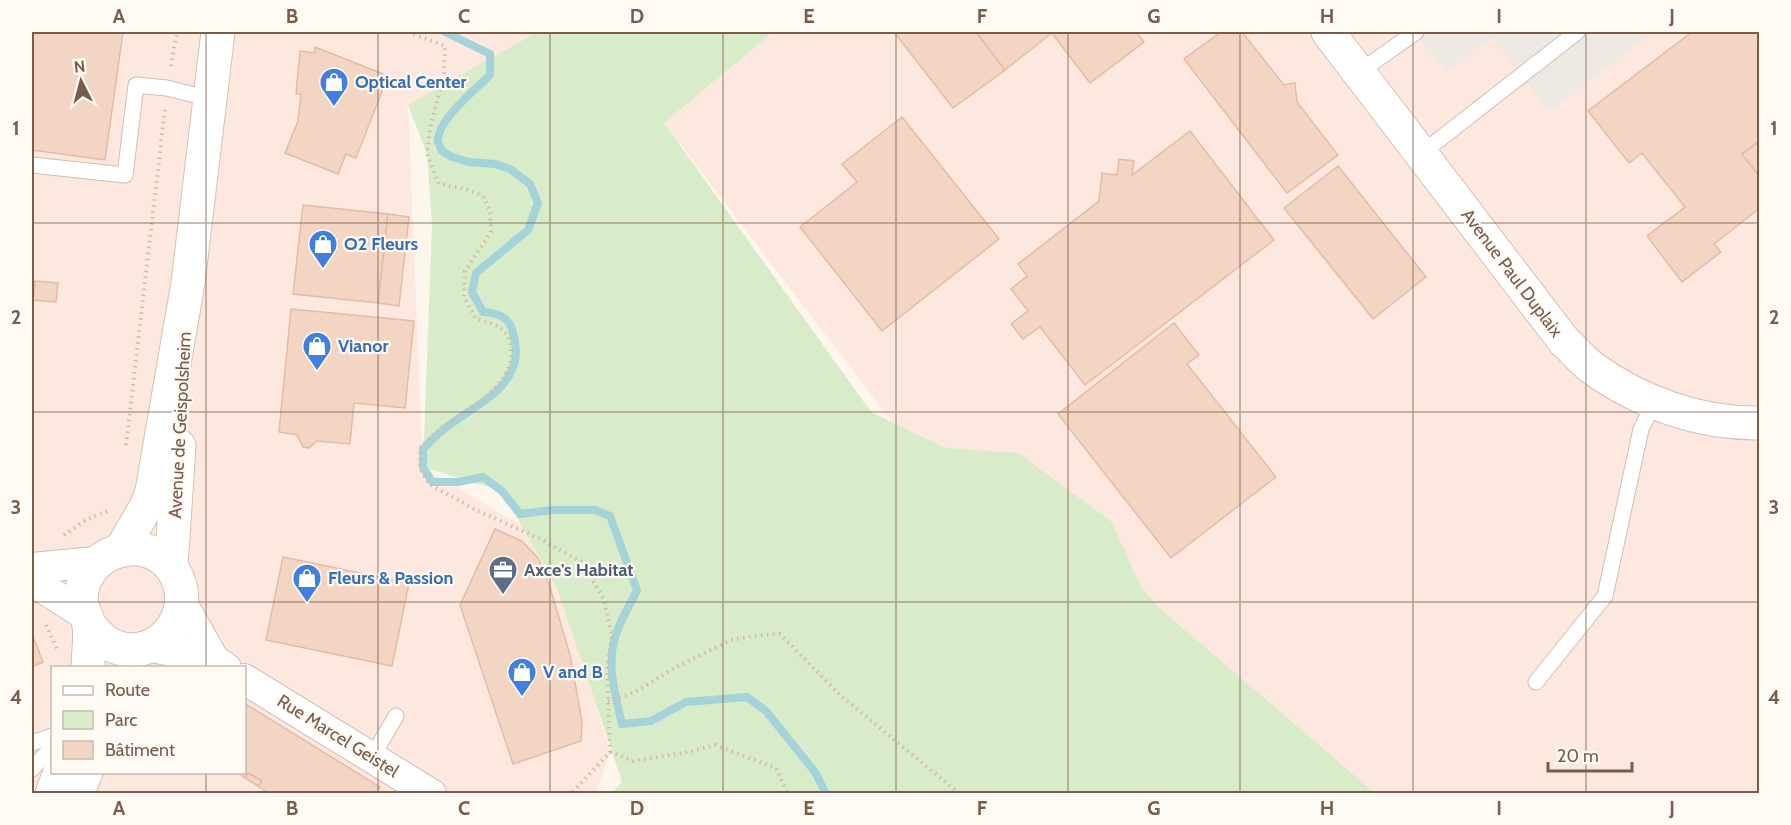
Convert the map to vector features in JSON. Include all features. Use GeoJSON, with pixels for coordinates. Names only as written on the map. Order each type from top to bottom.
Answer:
{"type":"FeatureCollection","features":[{"type":"Feature","properties":{"kind":"main road","name":"Avenue de Geispolsheim"},"geometry":{"type":"LineString","coordinates":[[109,556],[147,505],[152,491],[188,283],[218,32]]}},
{"type":"Feature","properties":{"kind":"main road","name":"Avenue Paul Duplaix"},"geometry":{"type":"LineString","coordinates":[[1328,32],[1564,341],[1589,366],[1654,403],[1695,416],[1727,422],[1760,423]]}},
{"type":"Feature","properties":{"kind":"main road","name":"Avenue de Geispolsheim"},"geometry":{"type":"LineString","coordinates":[[171,567],[188,283]]}},
{"type":"Feature","properties":{"kind":"main road"},"geometry":{"type":"LineString","coordinates":[[86,620],[98,636],[110,644],[138,654],[161,640],[171,630],[182,603],[179,579],[161,557],[135,548],[109,556],[88,573],[81,600],[86,620],[88,666]]}},
{"type":"Feature","properties":{"kind":"main road"},"geometry":{"type":"LineString","coordinates":[[52,794],[59,774]]}},
{"type":"Feature","properties":{"kind":"main road"},"geometry":{"type":"LineString","coordinates":[[77,794],[85,774]]}},
{"type":"Feature","properties":{"kind":"street"},"geometry":{"type":"LineString","coordinates":[[32,567],[109,556]]}},
{"type":"Feature","properties":{"kind":"street"},"geometry":{"type":"LineString","coordinates":[[32,581],[86,620]]}},
{"type":"Feature","properties":{"kind":"street"},"geometry":{"type":"LineString","coordinates":[[182,603],[220,664]]}},
{"type":"Feature","properties":{"kind":"street"},"geometry":{"type":"LineString","coordinates":[[138,654],[220,664]]}},
{"type":"Feature","properties":{"kind":"street","name":"Rue Marcel Geistel"},"geometry":{"type":"LineString","coordinates":[[246,680],[431,794]]}},
{"type":"Feature","properties":{"kind":"lane"},"geometry":{"type":"LineString","coordinates":[[1359,72],[1416,32]]}},
{"type":"Feature","properties":{"kind":"lane"},"geometry":{"type":"LineString","coordinates":[[1422,153],[1577,32]]}},
{"type":"Feature","properties":{"kind":"lane"},"geometry":{"type":"LineString","coordinates":[[32,165],[125,175],[136,85],[167,88],[210,99]]}},
{"type":"Feature","properties":{"kind":"lane"},"geometry":{"type":"LineString","coordinates":[[1536,682],[1605,596],[1641,429],[1654,403]]}},
{"type":"Feature","properties":{"kind":"lane"},"geometry":{"type":"LineString","coordinates":[[372,757],[396,716]]}},
{"type":"Feature","properties":{"kind":"lane"},"geometry":{"type":"LineString","coordinates":[[32,743],[51,736]]}},
{"type":"Feature","properties":{"kind":"lane"},"geometry":{"type":"LineString","coordinates":[[32,769],[51,748]]}},
{"type":"Feature","properties":{"kind":"path"},"geometry":{"type":"LineString","coordinates":[[125,454],[167,88],[177,32]]}},
{"type":"Feature","properties":{"kind":"path"},"geometry":{"type":"LineString","coordinates":[[408,32],[445,46],[444,74],[430,128],[427,154],[440,184],[466,189],[483,196],[490,210],[490,232],[465,271],[464,297],[476,319],[497,325],[506,332],[510,340],[512,359],[504,377],[485,398],[442,427],[420,448],[420,468],[429,484],[478,511],[543,540],[583,563],[604,600],[612,636],[607,668],[610,752],[571,794]]}},
{"type":"Feature","properties":{"kind":"path"},"geometry":{"type":"LineString","coordinates":[[61,536],[86,520],[111,510]]}},
{"type":"Feature","properties":{"kind":"path"},"geometry":{"type":"LineString","coordinates":[[608,701],[633,693],[680,665],[731,640],[780,634],[840,695],[960,794]]}},
{"type":"Feature","properties":{"kind":"path"},"geometry":{"type":"LineString","coordinates":[[610,752],[633,761],[715,746],[776,768],[788,794]]}},
{"type":"Feature","properties":{"kind":"shaded area"},"geometry":{"type":"Polygon","coordinates":[[[32,32],[537,32],[408,106],[423,467],[545,540],[610,752],[596,793],[32,793],[32,32]]]}},
{"type":"Feature","properties":{"kind":"shaded area"},"geometry":{"type":"Polygon","coordinates":[[[769,32],[1759,32],[1759,793],[1375,793],[1156,605],[892,422],[664,123],[771,34],[769,32]]]}},
{"type":"Feature","properties":{"kind":"shaded area"},"geometry":{"type":"Polygon","coordinates":[[[1415,32],[1653,32],[1549,112],[1492,38],[1447,72],[1415,32]]]}},
{"type":"Feature","properties":{"kind":"green space"},"geometry":{"type":"Polygon","coordinates":[[[537,32],[769,32],[771,34],[664,123],[871,412],[946,448],[1018,453],[1111,521],[1141,586],[1156,605],[1375,793],[612,793],[622,782],[557,588],[502,491],[423,467],[432,225],[427,154],[408,105],[537,32]]]}},
{"type":"Feature","properties":{"kind":"building"},"geometry":{"type":"Polygon","coordinates":[[[32,32],[123,32],[105,160],[32,150],[32,32]]]}},
{"type":"Feature","properties":{"kind":"building"},"geometry":{"type":"Polygon","coordinates":[[[894,32],[976,32],[1005,70],[953,108],[894,32]]]}},
{"type":"Feature","properties":{"kind":"building"},"geometry":{"type":"Polygon","coordinates":[[[976,32],[1051,32],[1052,33],[1005,70],[976,32]]]}},
{"type":"Feature","properties":{"kind":"building"},"geometry":{"type":"Polygon","coordinates":[[[1051,32],[1136,32],[1144,42],[1090,83],[1051,32]]]}},
{"type":"Feature","properties":{"kind":"building"},"geometry":{"type":"Polygon","coordinates":[[[1221,32],[1242,32],[1284,85],[1295,83],[1297,102],[1338,155],[1287,193],[1184,59],[1221,32]]]}},
{"type":"Feature","properties":{"kind":"building"},"geometry":{"type":"Polygon","coordinates":[[[1692,32],[1760,32],[1760,141],[1742,154],[1760,177],[1760,208],[1714,244],[1721,252],[1682,282],[1647,236],[1685,207],[1642,153],[1629,163],[1588,111],[1692,32]]]}},
{"type":"Feature","properties":{"kind":"building"},"geometry":{"type":"Polygon","coordinates":[[[315,47],[388,76],[356,158],[346,154],[338,174],[285,153],[298,121],[301,94],[296,94],[300,51],[315,53],[315,47]]]}},
{"type":"Feature","properties":{"kind":"building"},"geometry":{"type":"Polygon","coordinates":[[[902,117],[999,239],[882,331],[800,227],[857,182],[842,164],[902,117]]]}},
{"type":"Feature","properties":{"kind":"building"},"geometry":{"type":"Polygon","coordinates":[[[1190,131],[1274,240],[1085,385],[1040,327],[1023,339],[1011,324],[1028,311],[1011,289],[1027,276],[1018,264],[1099,201],[1102,173],[1117,175],[1119,159],[1134,161],[1132,175],[1190,131]]]}},
{"type":"Feature","properties":{"kind":"building"},"geometry":{"type":"Polygon","coordinates":[[[1760,141],[1760,177],[1742,154],[1760,141]]]}},
{"type":"Feature","properties":{"kind":"building"},"geometry":{"type":"Polygon","coordinates":[[[1338,166],[1426,277],[1373,319],[1284,208],[1338,166]]]}},
{"type":"Feature","properties":{"kind":"building"},"geometry":{"type":"Polygon","coordinates":[[[303,205],[388,214],[378,303],[293,294],[303,205]]]}},
{"type":"Feature","properties":{"kind":"building"},"geometry":{"type":"Polygon","coordinates":[[[388,214],[409,217],[399,306],[378,303],[388,214]]]}},
{"type":"Feature","properties":{"kind":"building"},"geometry":{"type":"Polygon","coordinates":[[[35,281],[58,283],[56,302],[33,300],[35,281]]]}},
{"type":"Feature","properties":{"kind":"building"},"geometry":{"type":"Polygon","coordinates":[[[291,309],[414,321],[405,408],[354,403],[350,444],[317,441],[309,448],[303,447],[297,435],[279,432],[291,309]]]}},
{"type":"Feature","properties":{"kind":"building"},"geometry":{"type":"Polygon","coordinates":[[[1174,323],[1199,355],[1187,364],[1276,477],[1171,558],[1058,414],[1174,323]]]}},
{"type":"Feature","properties":{"kind":"building"},"geometry":{"type":"Polygon","coordinates":[[[495,529],[522,541],[538,558],[549,584],[570,655],[582,721],[581,741],[513,764],[460,605],[495,529]]]}},
{"type":"Feature","properties":{"kind":"building"},"geometry":{"type":"Polygon","coordinates":[[[283,557],[409,583],[392,666],[266,640],[283,557]]]}},
{"type":"Feature","properties":{"kind":"building"},"geometry":{"type":"Polygon","coordinates":[[[32,634],[43,662],[32,667],[32,634]]]}},
{"type":"Feature","properties":{"kind":"building"},"geometry":{"type":"Polygon","coordinates":[[[246,704],[380,787],[376,794],[270,794],[258,786],[262,781],[248,773],[245,778],[240,774],[246,774],[246,704]]]}},
{"type":"Feature","properties":{"kind":"building"},"geometry":{"type":"Polygon","coordinates":[[[248,773],[262,781],[258,786],[245,778],[248,773]]]}},
{"type":"Feature","properties":{"kind":"waterway"},"geometry":{"type":"LineString","coordinates":[[445,32],[490,54],[490,75],[458,106],[443,125],[438,142],[442,151],[469,162],[495,164],[510,169],[530,184],[538,203],[528,230],[476,273],[472,292],[483,312],[494,313],[509,323],[516,354],[510,373],[495,393],[453,422],[423,449],[423,467],[432,482],[458,482],[483,477],[502,491],[520,514],[552,510],[595,510],[610,516],[637,590],[618,628],[613,645],[613,679],[622,724],[651,721],[686,702],[747,697],[766,711],[815,772],[826,794]]}},
{"type":"Feature","properties":{"kind":"place","name":"Optical Center"},"geometry":{"type":"Point","coordinates":[334,108]}},
{"type":"Feature","properties":{"kind":"place","name":"O2 Fleurs"},"geometry":{"type":"Point","coordinates":[323,270]}},
{"type":"Feature","properties":{"kind":"place","name":"Vianor"},"geometry":{"type":"Point","coordinates":[317,372]}},
{"type":"Feature","properties":{"kind":"place","name":"Axce's Habitat"},"geometry":{"type":"Point","coordinates":[503,596]}},
{"type":"Feature","properties":{"kind":"place","name":"Fleurs & Passion"},"geometry":{"type":"Point","coordinates":[307,604]}},
{"type":"Feature","properties":{"kind":"place","name":"V and B"},"geometry":{"type":"Point","coordinates":[522,698]}}]}
